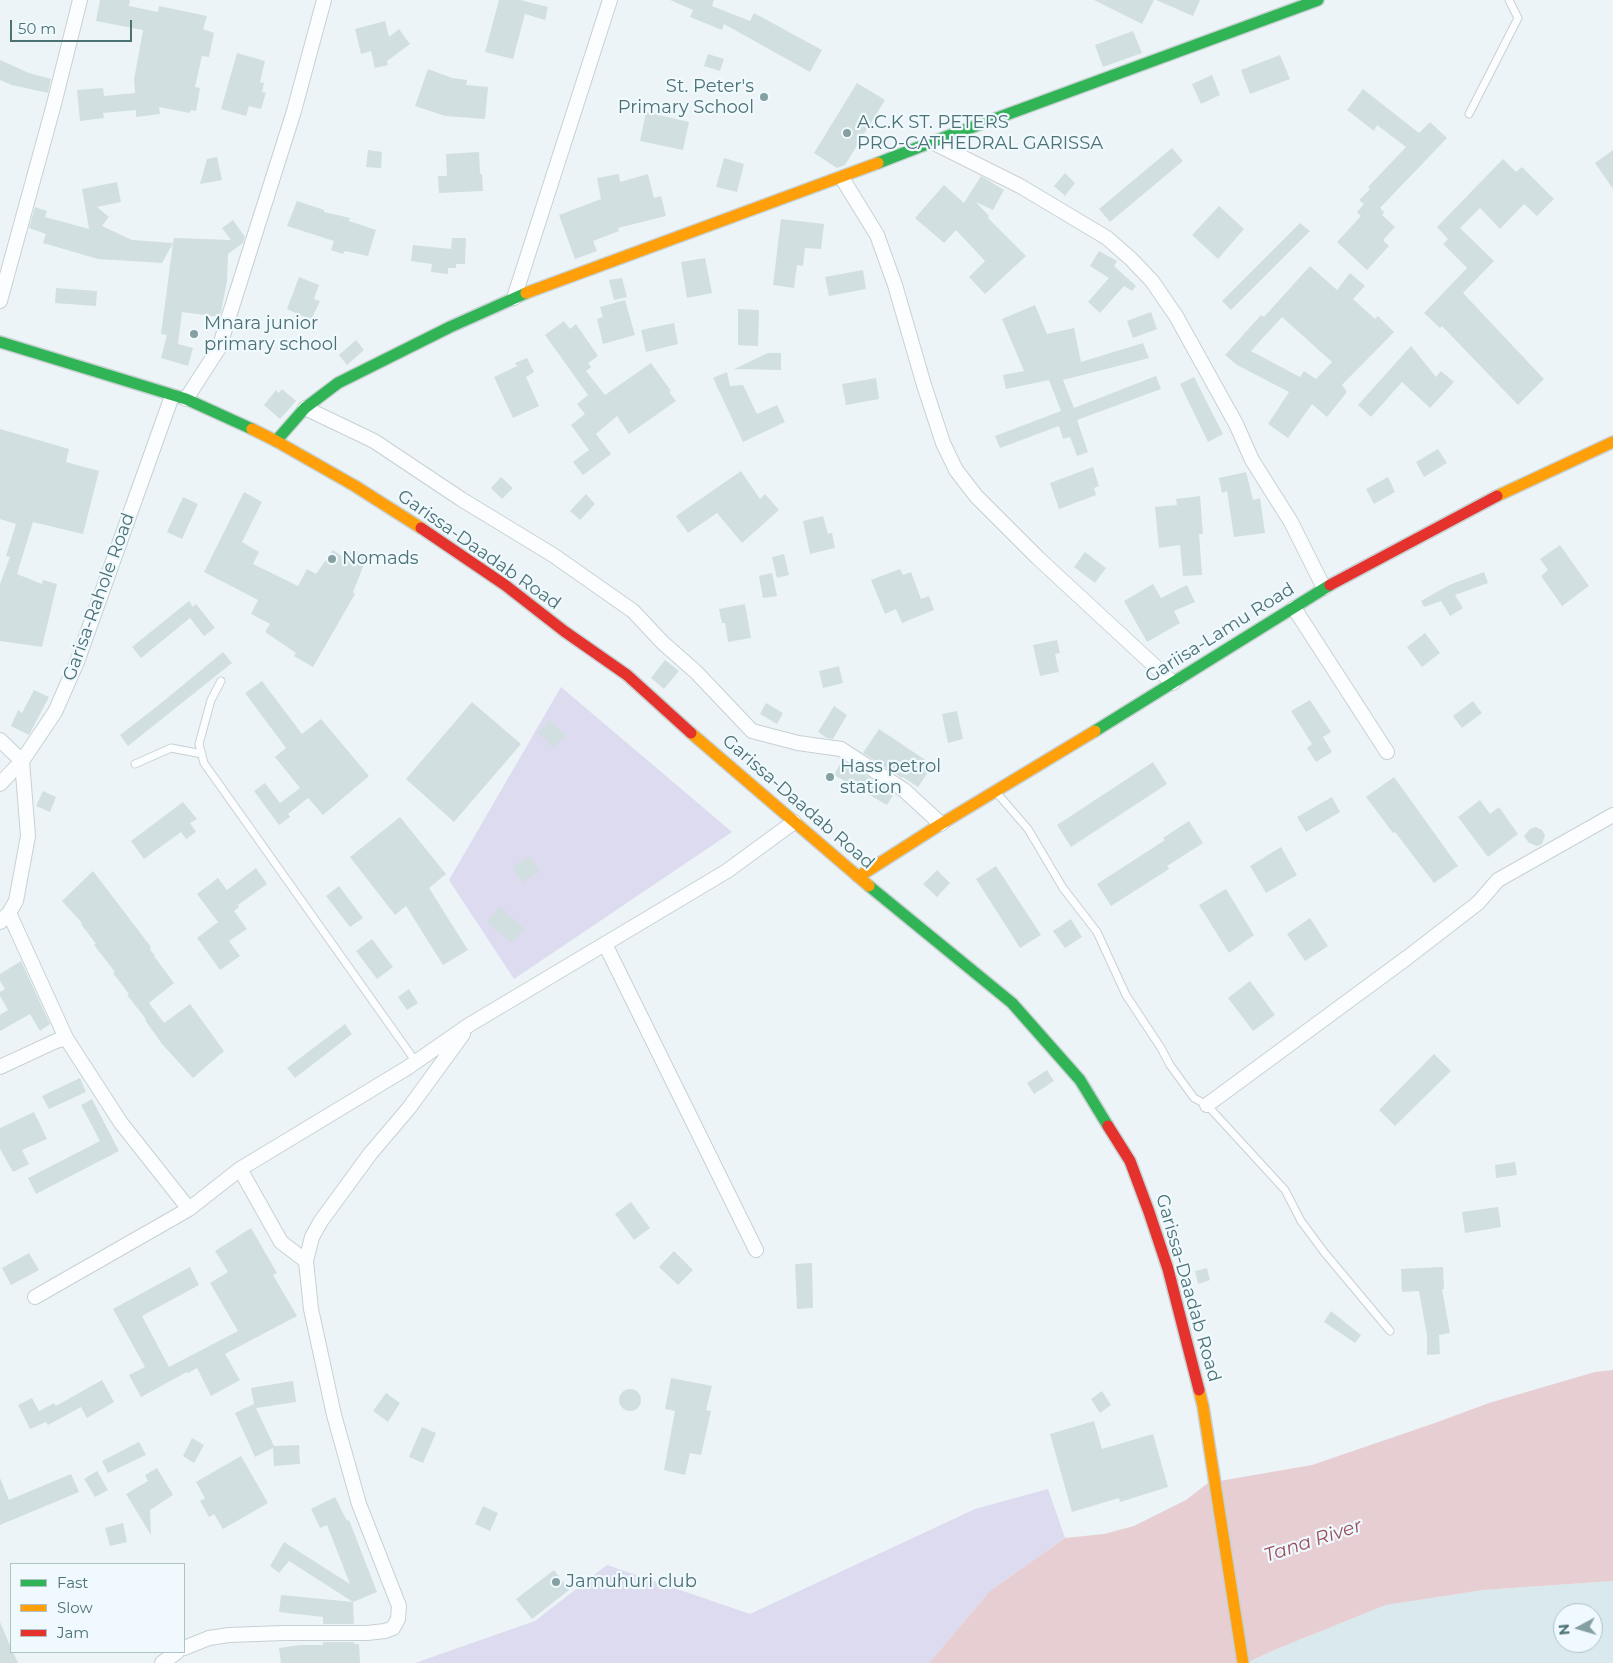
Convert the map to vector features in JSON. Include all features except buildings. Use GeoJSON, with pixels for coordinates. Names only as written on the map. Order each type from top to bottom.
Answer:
{"type":"FeatureCollection","features":[{"type":"Feature","properties":{"kind":"main road"},"geometry":{"type":"LineString","coordinates":[[276,441],[305,408],[338,383],[514,298],[1318,0]]}},
{"type":"Feature","properties":{"kind":"main road","name":"Garissa-Daadab Road"},"geometry":{"type":"LineString","coordinates":[[0,342],[179,397],[276,441],[363,492],[454,550],[505,585],[564,632],[627,675],[687,730],[858,877],[1012,1003],[1080,1080],[1130,1161],[1133,1169],[1168,1269],[1203,1406],[1243,1663]]}},
{"type":"Feature","properties":{"kind":"main road","name":"Gariisa-Lamu Road"},"geometry":{"type":"LineString","coordinates":[[858,877],[1324,588],[1489,500],[1613,442]]}},
{"type":"Feature","properties":{"kind":"street"},"geometry":{"type":"LineString","coordinates":[[0,301],[54,104],[80,0]]}},
{"type":"Feature","properties":{"kind":"street","name":"Garisa-Rahole Road"},"geometry":{"type":"LineString","coordinates":[[0,784],[22,762],[55,712],[77,662],[179,397],[219,348],[294,111],[324,0]]}},
{"type":"Feature","properties":{"kind":"street"},"geometry":{"type":"LineString","coordinates":[[514,298],[610,0]]}},
{"type":"Feature","properties":{"kind":"street"},"geometry":{"type":"LineString","coordinates":[[932,142],[1020,186],[1107,238],[1152,281],[1176,316],[1236,424],[1252,460],[1291,522],[1324,588]]}},
{"type":"Feature","properties":{"kind":"street"},"geometry":{"type":"LineString","coordinates":[[842,178],[877,235],[895,285],[943,444],[956,470],[976,496],[1038,558],[1173,683]]}},
{"type":"Feature","properties":{"kind":"street"},"geometry":{"type":"LineString","coordinates":[[305,408],[374,441],[553,555],[633,611],[662,642],[696,672],[752,731],[798,744],[841,749],[904,790],[941,824]]}},
{"type":"Feature","properties":{"kind":"street"},"geometry":{"type":"LineString","coordinates":[[1294,608],[1387,752]]}},
{"type":"Feature","properties":{"kind":"street"},"geometry":{"type":"LineString","coordinates":[[0,740],[22,762],[28,836],[18,894],[5,918],[66,1038],[121,1124],[189,1209]]}},
{"type":"Feature","properties":{"kind":"street"},"geometry":{"type":"LineString","coordinates":[[1207,1105],[1408,958],[1478,903],[1498,880],[1613,815]]}},
{"type":"Feature","properties":{"kind":"street"},"geometry":{"type":"LineString","coordinates":[[35,1297],[189,1209],[240,1169],[416,1062],[469,1026],[726,871],[794,822]]}},
{"type":"Feature","properties":{"kind":"street"},"geometry":{"type":"LineString","coordinates":[[605,944],[756,1250]]}},
{"type":"Feature","properties":{"kind":"street"},"geometry":{"type":"LineString","coordinates":[[185,1648],[209,1638],[230,1635],[367,1633],[385,1631],[393,1628],[398,1619],[399,1606],[359,1504],[334,1415],[311,1309],[306,1261],[312,1237],[321,1221],[370,1154],[409,1108],[469,1026]]}},
{"type":"Feature","properties":{"kind":"street"},"geometry":{"type":"LineString","coordinates":[[0,1067],[66,1038]]}},
{"type":"Feature","properties":{"kind":"street"},"geometry":{"type":"LineString","coordinates":[[240,1169],[281,1242],[306,1261]]}},
{"type":"Feature","properties":{"kind":"street"},"geometry":{"type":"LineString","coordinates":[[162,1663],[176,1653]]}},
{"type":"Feature","properties":{"kind":"lane"},"geometry":{"type":"LineString","coordinates":[[1469,114],[1518,18],[1509,0]]}},
{"type":"Feature","properties":{"kind":"lane"},"geometry":{"type":"LineString","coordinates":[[221,681],[211,700],[199,744],[204,763],[416,1062]]}},
{"type":"Feature","properties":{"kind":"lane"},"geometry":{"type":"LineString","coordinates":[[135,764],[171,748],[202,754]]}},
{"type":"Feature","properties":{"kind":"lane"},"geometry":{"type":"LineString","coordinates":[[996,792],[1028,829],[1064,888],[1097,932],[1126,995],[1170,1065],[1194,1098],[1207,1105],[1285,1190],[1301,1221],[1324,1252],[1390,1331]]}},
{"type":"Feature","properties":{"kind":"shaded area"},"geometry":{"type":"Polygon","coordinates":[[[561,687],[732,832],[514,979],[449,880],[561,687]]]}},
{"type":"Feature","properties":{"kind":"shaded area"},"geometry":{"type":"Polygon","coordinates":[[[1048,1489],[1065,1538],[990,1591],[929,1663],[415,1663],[535,1621],[607,1565],[750,1614],[975,1509],[1048,1489]]]}},
{"type":"Feature","properties":{"kind":"shaded area"},"geometry":{"type":"Polygon","coordinates":[[[1613,1581],[1613,1663],[1246,1663],[1386,1605],[1483,1590],[1613,1581]]]}},
{"type":"Feature","properties":{"kind":"water","name":"Tana River"},"geometry":{"type":"Polygon","coordinates":[[[1613,1370],[1613,1581],[1483,1590],[1386,1605],[1246,1663],[929,1663],[990,1591],[1065,1538],[1104,1534],[1134,1526],[1186,1500],[1208,1483],[1312,1465],[1489,1403],[1595,1372],[1613,1370]]]}},
{"type":"Feature","properties":{"kind":"traffic: fast"},"geometry":{"type":"LineString","coordinates":[[878,163],[1318,0]]}},
{"type":"Feature","properties":{"kind":"traffic: fast"},"geometry":{"type":"LineString","coordinates":[[276,441],[305,408],[338,383],[450,327],[526,293]]}},
{"type":"Feature","properties":{"kind":"traffic: fast"},"geometry":{"type":"LineString","coordinates":[[0,342],[186,399],[252,429]]}},
{"type":"Feature","properties":{"kind":"traffic: fast"},"geometry":{"type":"LineString","coordinates":[[1095,731],[1330,585]]}},
{"type":"Feature","properties":{"kind":"traffic: fast"},"geometry":{"type":"LineString","coordinates":[[869,886],[1012,1003],[1080,1080],[1108,1126]]}},
{"type":"Feature","properties":{"kind":"traffic: slow"},"geometry":{"type":"LineString","coordinates":[[526,293],[878,163]]}},
{"type":"Feature","properties":{"kind":"traffic: slow"},"geometry":{"type":"LineString","coordinates":[[252,429],[355,486],[421,528]]}},
{"type":"Feature","properties":{"kind":"traffic: slow"},"geometry":{"type":"LineString","coordinates":[[1497,496],[1613,442]]}},
{"type":"Feature","properties":{"kind":"traffic: slow"},"geometry":{"type":"LineString","coordinates":[[858,877],[941,824],[1095,731]]}},
{"type":"Feature","properties":{"kind":"traffic: slow"},"geometry":{"type":"LineString","coordinates":[[691,733],[869,886]]}},
{"type":"Feature","properties":{"kind":"traffic: slow"},"geometry":{"type":"LineString","coordinates":[[1199,1390],[1243,1663]]}},
{"type":"Feature","properties":{"kind":"traffic: jam"},"geometry":{"type":"LineString","coordinates":[[1330,585],[1497,496]]}},
{"type":"Feature","properties":{"kind":"traffic: jam"},"geometry":{"type":"LineString","coordinates":[[421,528],[505,585],[564,631],[627,675],[691,733]]}},
{"type":"Feature","properties":{"kind":"traffic: jam"},"geometry":{"type":"LineString","coordinates":[[1108,1126],[1130,1161],[1149,1212],[1168,1269],[1199,1390]]}},
{"type":"Feature","properties":{"kind":"place","name":"St. Peter's Primary School"},"geometry":{"type":"Point","coordinates":[764,97]}},
{"type":"Feature","properties":{"kind":"place","name":"A.C.K ST. PETERS PRO-CATHEDRAL GARISSA"},"geometry":{"type":"Point","coordinates":[847,133]}},
{"type":"Feature","properties":{"kind":"place","name":"Mnara junior primary school"},"geometry":{"type":"Point","coordinates":[194,334]}},
{"type":"Feature","properties":{"kind":"place","name":"Nomads"},"geometry":{"type":"Point","coordinates":[332,559]}},
{"type":"Feature","properties":{"kind":"place","name":"Hass petrol station"},"geometry":{"type":"Point","coordinates":[830,777]}},
{"type":"Feature","properties":{"kind":"place","name":"Jamuhuri club"},"geometry":{"type":"Point","coordinates":[556,1582]}}]}
